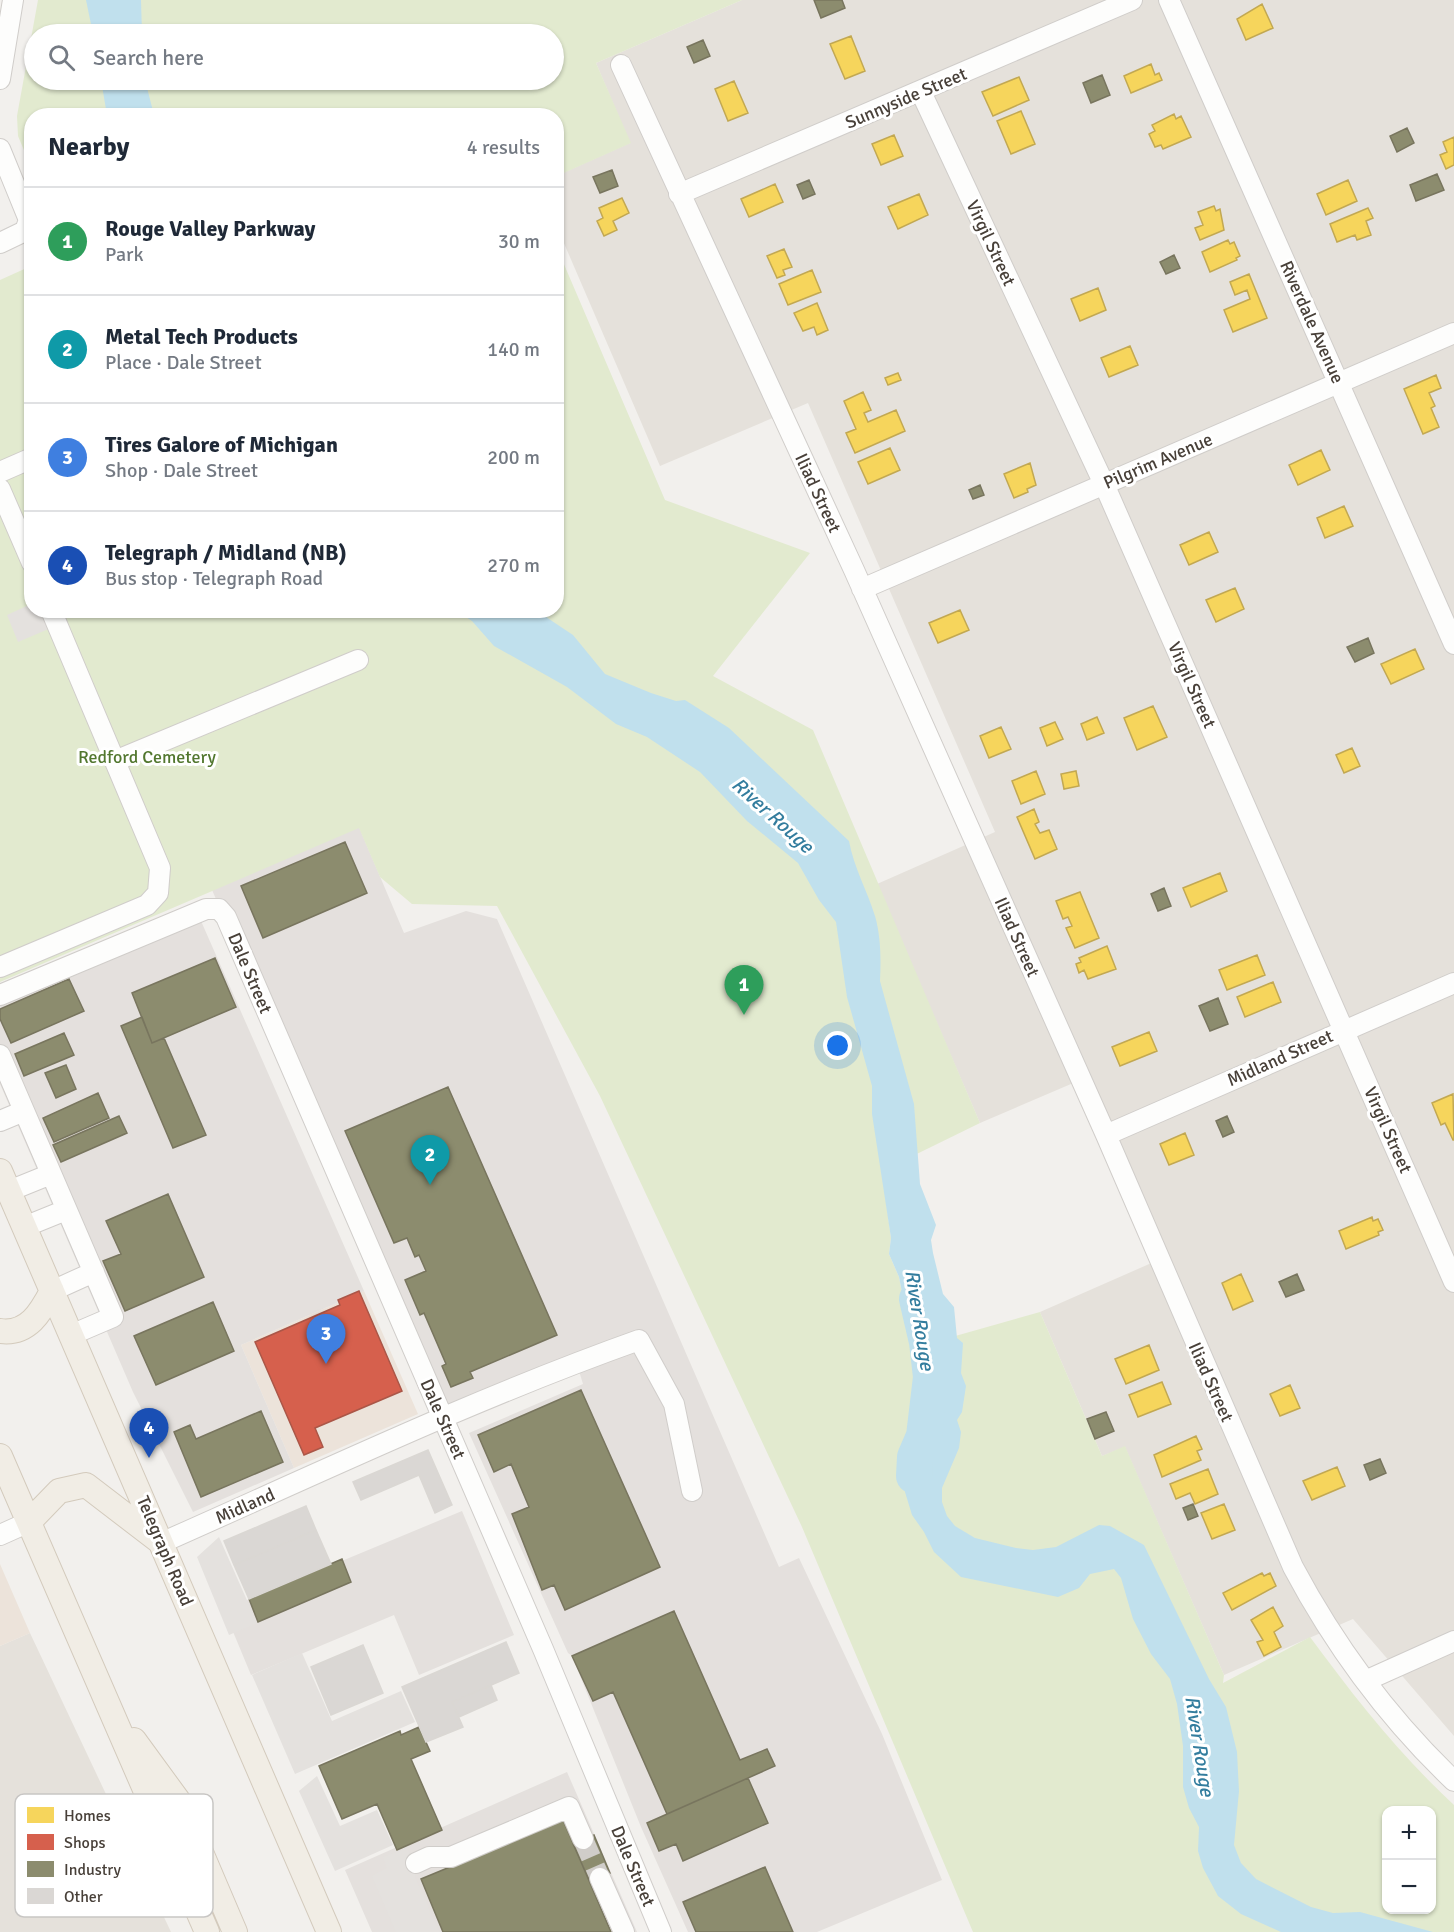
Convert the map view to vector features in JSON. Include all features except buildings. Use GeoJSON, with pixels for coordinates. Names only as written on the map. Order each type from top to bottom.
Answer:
{"type":"FeatureCollection","features":[{"type":"Feature","properties":{"kind":"main road","name":"Telegraph Road"},"geometry":{"type":"LineString","coordinates":[[4,1181],[328,1932]]}},
{"type":"Feature","properties":{"kind":"main road"},"geometry":{"type":"LineString","coordinates":[[0,1331],[7,1332],[36,1319],[52,1291]]}},
{"type":"Feature","properties":{"kind":"main road"},"geometry":{"type":"LineString","coordinates":[[0,1456],[147,1794]]}},
{"type":"Feature","properties":{"kind":"main road"},"geometry":{"type":"LineString","coordinates":[[29,1522],[59,1491],[86,1485],[161,1543]]}},
{"type":"Feature","properties":{"kind":"main road"},"geometry":{"type":"LineString","coordinates":[[107,1701],[174,1794]]}},
{"type":"Feature","properties":{"kind":"main road"},"geometry":{"type":"LineString","coordinates":[[213,1880],[235,1932]]}},
{"type":"Feature","properties":{"kind":"main road"},"geometry":{"type":"LineString","coordinates":[[201,1917],[207,1932]]}},
{"type":"Feature","properties":{"kind":"street"},"geometry":{"type":"LineString","coordinates":[[0,79],[13,0]]}},
{"type":"Feature","properties":{"kind":"street","name":"Sunnyside Street"},"geometry":{"type":"LineString","coordinates":[[679,194],[1132,0]]}},
{"type":"Feature","properties":{"kind":"street","name":"Riverdale Avenue"},"geometry":{"type":"LineString","coordinates":[[1169,0],[1454,644]]}},
{"type":"Feature","properties":{"kind":"street","name":"Iliad Street"},"geometry":{"type":"LineString","coordinates":[[621,65],[862,589],[1106,1135],[1293,1567],[1314,1608],[1365,1681],[1406,1733],[1454,1781]]}},
{"type":"Feature","properties":{"kind":"street","name":"Virgil Street"},"geometry":{"type":"LineString","coordinates":[[921,92],[1104,484],[1454,1282]]}},
{"type":"Feature","properties":{"kind":"street"},"geometry":{"type":"LineString","coordinates":[[0,149],[24,208]]}},
{"type":"Feature","properties":{"kind":"street"},"geometry":{"type":"LineString","coordinates":[[0,243],[24,231]]}},
{"type":"Feature","properties":{"kind":"street","name":"Pilgrim Avenue"},"geometry":{"type":"LineString","coordinates":[[862,589],[1454,333]]}},
{"type":"Feature","properties":{"kind":"street"},"geometry":{"type":"LineString","coordinates":[[0,472],[24,462]]}},
{"type":"Feature","properties":{"kind":"street"},"geometry":{"type":"LineString","coordinates":[[0,489],[24,544]]}},
{"type":"Feature","properties":{"kind":"street"},"geometry":{"type":"LineString","coordinates":[[0,967],[147,905],[158,893],[160,868],[54,618]]}},
{"type":"Feature","properties":{"kind":"street"},"geometry":{"type":"LineString","coordinates":[[115,761],[350,669]]}},
{"type":"Feature","properties":{"kind":"street","name":"Dale Street"},"geometry":{"type":"LineString","coordinates":[[0,995],[206,909],[219,909],[226,917],[444,1419],[661,1932]]}},
{"type":"Feature","properties":{"kind":"street","name":"Midland Street"},"geometry":{"type":"LineString","coordinates":[[1106,1135],[1454,983]]}},
{"type":"Feature","properties":{"kind":"street"},"geometry":{"type":"LineString","coordinates":[[0,1056],[112,1317],[71,1335]]}},
{"type":"Feature","properties":{"kind":"street"},"geometry":{"type":"LineString","coordinates":[[0,1121],[24,1111]]}},
{"type":"Feature","properties":{"kind":"street"},"geometry":{"type":"LineString","coordinates":[[4,1181],[51,1174]]}},
{"type":"Feature","properties":{"kind":"street"},"geometry":{"type":"LineString","coordinates":[[24,1227],[66,1209]]}},
{"type":"Feature","properties":{"kind":"street"},"geometry":{"type":"LineString","coordinates":[[52,1291],[94,1272]]}},
{"type":"Feature","properties":{"kind":"street"},"geometry":{"type":"LineString","coordinates":[[444,1419],[570,1365],[639,1340],[675,1404],[692,1491]]}},
{"type":"Feature","properties":{"kind":"street","name":"Midland"},"geometry":{"type":"LineString","coordinates":[[161,1543],[444,1419]]}},
{"type":"Feature","properties":{"kind":"street"},"geometry":{"type":"LineString","coordinates":[[0,1535],[29,1522]]}},
{"type":"Feature","properties":{"kind":"street"},"geometry":{"type":"LineString","coordinates":[[1365,1681],[1454,1641]]}},
{"type":"Feature","properties":{"kind":"street"},"geometry":{"type":"LineString","coordinates":[[416,1863],[429,1857],[451,1857],[569,1807],[583,1839]]}},
{"type":"Feature","properties":{"kind":"street"},"geometry":{"type":"LineString","coordinates":[[600,1878],[624,1932]]}},
{"type":"Feature","properties":{"kind":"shaded area"},"geometry":{"type":"Polygon","coordinates":[[[742,0],[1454,0],[1454,1736],[1353,1619],[1224,1675],[1125,1447],[1102,1456],[1040,1312],[1156,1261],[1078,1081],[980,1123],[877,884],[995,832],[808,403],[660,466],[564,243],[564,172],[630,143],[596,63],[742,0]]]}},
{"type":"Feature","properties":{"kind":"shaded area"},"geometry":{"type":"Polygon","coordinates":[[[24,607],[24,618],[55,618],[58,625],[18,642],[7,615],[24,607]]]}},
{"type":"Feature","properties":{"kind":"shaded area"},"geometry":{"type":"Polygon","coordinates":[[[359,827],[404,933],[466,911],[497,919],[779,1567],[799,1558],[882,1734],[942,1880],[817,1932],[688,1932],[641,1827],[572,1656],[568,1653],[469,1433],[583,1384],[576,1361],[444,1414],[212,890],[359,827]]]}},
{"type":"Feature","properties":{"kind":"shaded area"},"geometry":{"type":"Polygon","coordinates":[[[201,921],[364,1291],[241,1345],[294,1468],[193,1512],[133,1392],[0,1084],[0,1006],[201,921]]]}},
{"type":"Feature","properties":{"kind":"shaded area"},"geometry":{"type":"Polygon","coordinates":[[[364,1291],[418,1414],[294,1468],[241,1345],[364,1291]]]}},
{"type":"Feature","properties":{"kind":"shaded area"},"geometry":{"type":"Polygon","coordinates":[[[462,1511],[514,1635],[419,1675],[394,1615],[251,1675],[224,1610],[462,1511]]]}},
{"type":"Feature","properties":{"kind":"shaded area"},"geometry":{"type":"Polygon","coordinates":[[[219,1537],[257,1623],[229,1635],[197,1557],[219,1537]]]}},
{"type":"Feature","properties":{"kind":"shaded area"},"geometry":{"type":"Polygon","coordinates":[[[0,1564],[30,1633],[0,1646],[0,1564]]]}},
{"type":"Feature","properties":{"kind":"shaded area"},"geometry":{"type":"Polygon","coordinates":[[[30,1633],[106,1794],[15,1794],[15,1917],[164,1917],[171,1932],[0,1932],[0,1646],[30,1633]]]}},
{"type":"Feature","properties":{"kind":"shaded area"},"geometry":{"type":"Polygon","coordinates":[[[302,1653],[332,1721],[401,1691],[415,1722],[295,1774],[252,1675],[302,1653]]]}},
{"type":"Feature","properties":{"kind":"shaded area"},"geometry":{"type":"Polygon","coordinates":[[[567,1772],[637,1932],[372,1932],[345,1870],[567,1772]]]}},
{"type":"Feature","properties":{"kind":"shaded area"},"geometry":{"type":"Polygon","coordinates":[[[317,1776],[340,1826],[377,1810],[393,1845],[335,1871],[299,1791],[317,1776]]]}},
{"type":"Feature","properties":{"kind":"shaded area"},"geometry":{"type":"Polygon","coordinates":[[[407,1848],[417,1870],[415,1877],[439,1932],[396,1932],[372,1876],[387,1868],[383,1857],[407,1848]]]}},
{"type":"Feature","properties":{"kind":"green space"},"geometry":{"type":"Polygon","coordinates":[[[38,0],[742,0],[596,63],[631,143],[564,173],[564,108],[24,108],[24,150],[18,136],[17,116],[24,77],[24,90],[564,90],[564,24],[34,24],[38,0]]]}},
{"type":"Feature","properties":{"kind":"green space","name":"Redford Cemetery"},"geometry":{"type":"Polygon","coordinates":[[[564,264],[665,500],[810,553],[713,676],[813,730],[980,1123],[882,1171],[891,1238],[889,1254],[899,1277],[906,1313],[920,1346],[1040,1312],[1102,1456],[1125,1446],[1224,1675],[1223,1683],[1310,1637],[1378,1724],[1414,1765],[1454,1805],[1454,1932],[973,1932],[802,1527],[600,1096],[497,906],[412,904],[380,877],[359,828],[0,982],[0,280],[24,269],[24,618],[564,618],[564,264]]]}},
{"type":"Feature","properties":{"kind":"water"},"geometry":{"type":"Polygon","coordinates":[[[86,0],[141,0],[142,24],[91,24],[86,0]]]}},
{"type":"Feature","properties":{"kind":"water"},"geometry":{"type":"Polygon","coordinates":[[[103,90],[148,90],[152,108],[106,108],[103,90]]]}},
{"type":"Feature","properties":{"kind":"water"},"geometry":{"type":"Polygon","coordinates":[[[468,618],[548,618],[573,635],[605,674],[651,693],[676,701],[685,700],[729,728],[849,841],[877,924],[880,981],[914,1104],[920,1184],[936,1225],[931,1240],[933,1253],[943,1294],[954,1307],[957,1338],[963,1343],[961,1373],[966,1386],[962,1412],[957,1420],[961,1432],[959,1448],[942,1488],[942,1502],[947,1516],[955,1526],[975,1538],[1016,1548],[1033,1550],[1056,1547],[1099,1525],[1110,1526],[1144,1545],[1209,1679],[1226,1707],[1237,1752],[1239,1791],[1234,1845],[1241,1863],[1256,1879],[1311,1907],[1333,1913],[1360,1912],[1433,1932],[1281,1932],[1241,1914],[1218,1896],[1203,1868],[1198,1851],[1199,1827],[1189,1808],[1183,1787],[1183,1746],[1177,1704],[1170,1679],[1151,1654],[1133,1619],[1121,1578],[1114,1569],[1090,1574],[1079,1588],[1058,1597],[961,1577],[934,1552],[912,1515],[905,1492],[908,1453],[912,1443],[932,1421],[935,1401],[935,1364],[906,1313],[899,1277],[889,1254],[891,1238],[872,1114],[872,1086],[847,997],[836,922],[819,900],[798,863],[747,821],[700,772],[647,737],[616,724],[567,687],[494,646],[468,618]]]}},
{"type":"Feature","properties":{"kind":"waterway","name":"River Rouge"},"geometry":{"type":"LineString","coordinates":[[914,1476],[915,1457],[924,1436],[931,1377],[927,1342],[917,1299]]}},
{"type":"Feature","properties":{"kind":"tunnel"},"geometry":{"type":"LineString","coordinates":[[583,1839],[600,1878]]}},
{"type":"Feature","properties":{"kind":"place","name":"Rouge Valley Parkway"},"geometry":{"type":"Point","coordinates":[744,1015]}},
{"type":"Feature","properties":{"kind":"place","name":"Metal Tech Products"},"geometry":{"type":"Point","coordinates":[430,1185]}},
{"type":"Feature","properties":{"kind":"place","name":"Tires Galore of Michigan"},"geometry":{"type":"Point","coordinates":[326,1364]}},
{"type":"Feature","properties":{"kind":"place","name":"Telegraph / Midland (NB)"},"geometry":{"type":"Point","coordinates":[149,1458]}}]}
